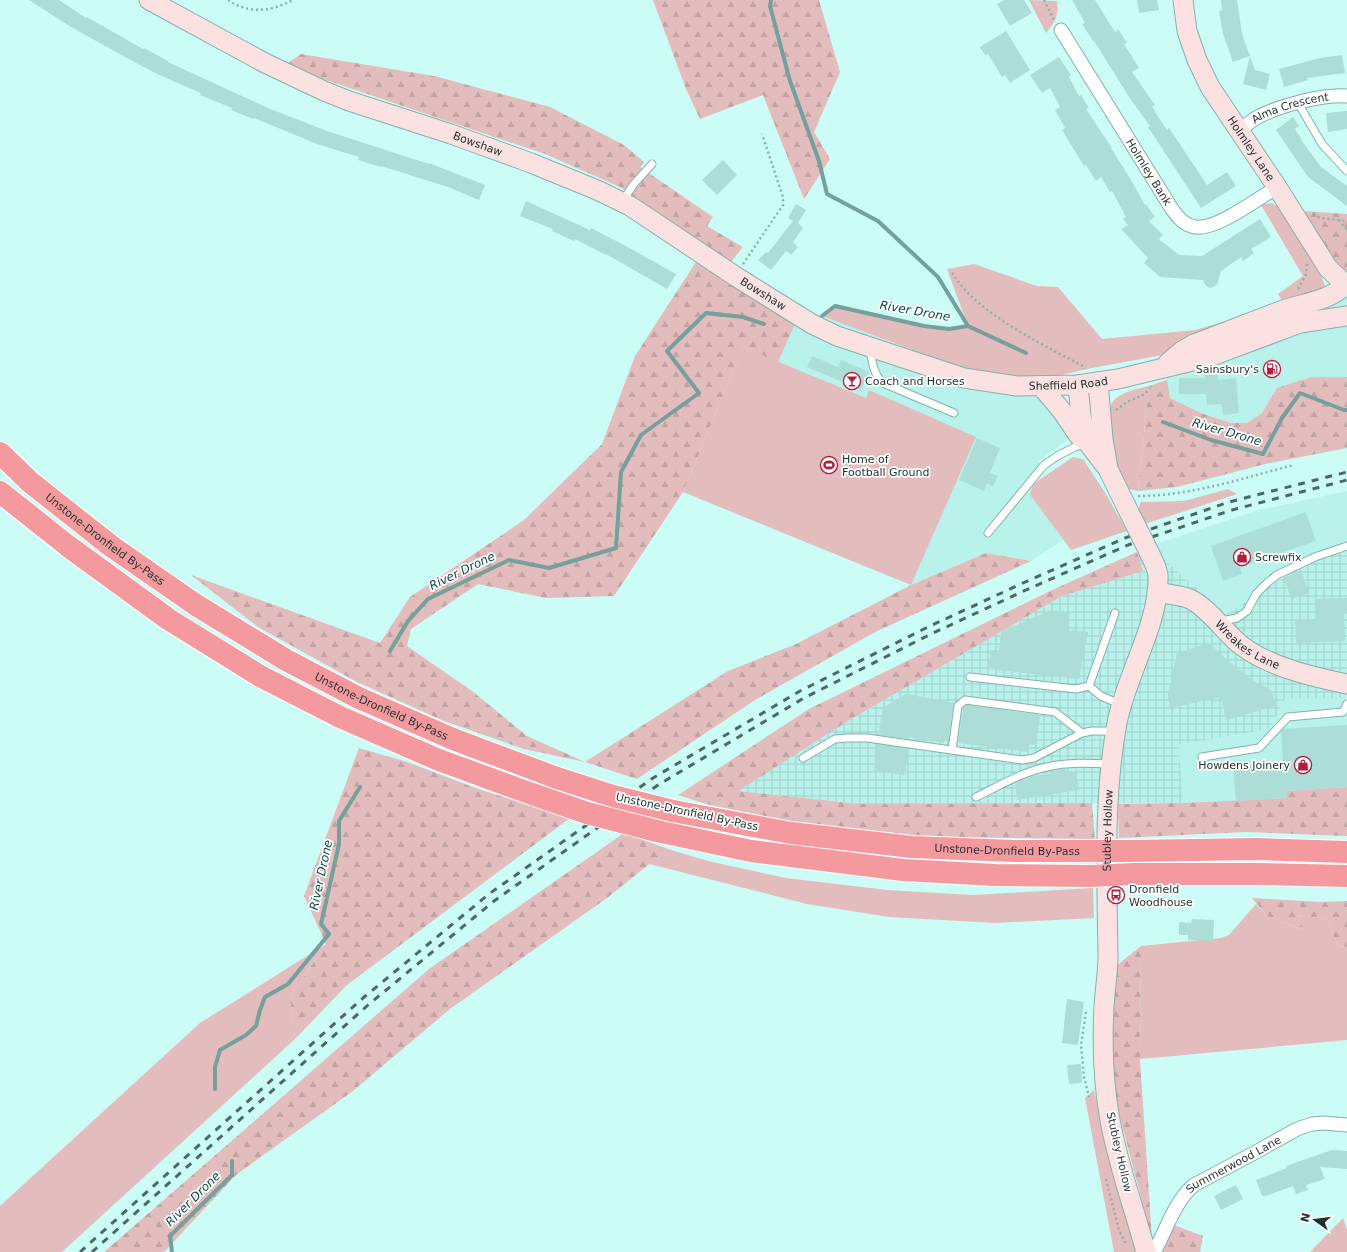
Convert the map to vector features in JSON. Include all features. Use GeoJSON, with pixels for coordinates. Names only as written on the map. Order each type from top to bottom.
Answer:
{"type":"FeatureCollection","features":[{"type":"Feature","properties":{"kind":"highway","name":"Unstone-Dronfield By-Pass"},"geometry":{"type":"LineString","coordinates":[[0,453],[30,482],[111,546],[196,605],[286,660],[359,698],[453,739],[557,778],[613,796],[673,811],[790,833],[912,847],[1014,851],[1257,849],[1347,852]]}},
{"type":"Feature","properties":{"kind":"highway","name":"Unstone-Dronfield By-Pass"},"geometry":{"type":"LineString","coordinates":[[0,492],[68,546],[168,619],[260,676],[340,717],[439,760],[587,813],[657,831],[751,850],[903,870],[995,875],[1090,876],[1133,874],[1255,874],[1347,876]]}},
{"type":"Feature","properties":{"kind":"main road","name":"Bowshaw"},"geometry":{"type":"LineString","coordinates":[[149,0],[265,63],[324,91],[349,101],[452,134],[524,160],[622,202],[793,312]]}},
{"type":"Feature","properties":{"kind":"main road","name":"Holmley Lane"},"geometry":{"type":"LineString","coordinates":[[1164,367],[1182,351],[1194,344],[1288,309],[1327,297],[1346,286],[1328,268],[1210,87],[1196,60],[1187,31],[1183,0]]}},
{"type":"Feature","properties":{"kind":"main road","name":"Sheffield Road"},"geometry":{"type":"LineString","coordinates":[[793,312],[812,324],[837,336],[870,347],[964,378],[1017,386],[1088,383],[1126,378],[1164,367],[1209,357],[1300,323],[1347,316]]}},
{"type":"Feature","properties":{"kind":"main road","name":"Stubley Hollow"},"geometry":{"type":"LineString","coordinates":[[1088,383],[1081,416],[1088,444]]}},
{"type":"Feature","properties":{"kind":"main road","name":"Stubley Hollow"},"geometry":{"type":"LineString","coordinates":[[1088,383],[1103,439],[1108,469]]}},
{"type":"Feature","properties":{"kind":"main road","name":"Stubley Hollow"},"geometry":{"type":"LineString","coordinates":[[1041,386],[1071,423],[1079,436],[1088,444],[1108,469],[1158,573],[1157,592],[1152,620],[1129,679],[1116,733],[1111,764],[1109,782],[1108,839],[1108,958],[1104,1006],[1103,1068],[1110,1121],[1124,1181],[1146,1252]]}},
{"type":"Feature","properties":{"kind":"main road","name":"Wreakes Lane"},"geometry":{"type":"LineString","coordinates":[[1157,592],[1189,599],[1199,605],[1242,646],[1270,662],[1321,679],[1347,684]]}},
{"type":"Feature","properties":{"kind":"street","name":"Holmley Bank"},"geometry":{"type":"LineString","coordinates":[[1061,30],[1177,217],[1194,227],[1205,228],[1221,222],[1276,187]]}},
{"type":"Feature","properties":{"kind":"street","name":"Alma Crescent"},"geometry":{"type":"LineString","coordinates":[[1238,131],[1255,119],[1298,103],[1334,95],[1347,96]]}},
{"type":"Feature","properties":{"kind":"street","name":"Summerwood Lane"},"geometry":{"type":"LineString","coordinates":[[1154,1252],[1170,1218],[1186,1192],[1194,1185],[1297,1129],[1324,1122],[1347,1125]]}},
{"type":"Feature","properties":{"kind":"lane"},"geometry":{"type":"LineString","coordinates":[[1298,103],[1322,144],[1347,171]]}},
{"type":"Feature","properties":{"kind":"lane"},"geometry":{"type":"LineString","coordinates":[[622,202],[633,185],[652,164]]}},
{"type":"Feature","properties":{"kind":"lane"},"geometry":{"type":"LineString","coordinates":[[870,347],[873,368],[877,378],[883,383],[954,413]]}},
{"type":"Feature","properties":{"kind":"lane"},"geometry":{"type":"LineString","coordinates":[[988,533],[1044,466],[1059,455],[1074,447],[1088,444]]}},
{"type":"Feature","properties":{"kind":"lane"},"geometry":{"type":"LineString","coordinates":[[1217,622],[1237,618],[1247,611],[1256,594],[1277,575],[1315,557],[1347,546]]}},
{"type":"Feature","properties":{"kind":"lane"},"geometry":{"type":"LineString","coordinates":[[1088,686],[1115,613]]}},
{"type":"Feature","properties":{"kind":"lane"},"geometry":{"type":"LineString","coordinates":[[970,677],[1076,689],[1088,686]]}},
{"type":"Feature","properties":{"kind":"lane"},"geometry":{"type":"LineString","coordinates":[[1088,686],[1101,696],[1122,705]]}},
{"type":"Feature","properties":{"kind":"lane"},"geometry":{"type":"LineString","coordinates":[[952,750],[958,706],[965,700],[1055,712],[1082,733]]}},
{"type":"Feature","properties":{"kind":"lane"},"geometry":{"type":"LineString","coordinates":[[1202,757],[1259,748],[1288,717],[1343,712],[1347,704]]}},
{"type":"Feature","properties":{"kind":"lane"},"geometry":{"type":"LineString","coordinates":[[803,758],[835,740],[846,738],[867,738],[1022,760],[1034,758],[1082,733],[1105,731],[1116,733]]}},
{"type":"Feature","properties":{"kind":"lane"},"geometry":{"type":"LineString","coordinates":[[976,797],[1019,776],[1046,767],[1078,763],[1111,764]]}},
{"type":"Feature","properties":{"kind":"path"},"geometry":{"type":"LineString","coordinates":[[228,0],[243,8],[260,10],[272,9],[293,0]]}},
{"type":"Feature","properties":{"kind":"path"},"geometry":{"type":"LineString","coordinates":[[1044,0],[1061,30]]}},
{"type":"Feature","properties":{"kind":"path"},"geometry":{"type":"LineString","coordinates":[[735,276],[784,205],[762,134]]}},
{"type":"Feature","properties":{"kind":"path"},"geometry":{"type":"LineString","coordinates":[[1295,217],[1303,211],[1322,218],[1347,221]]}},
{"type":"Feature","properties":{"kind":"path"},"geometry":{"type":"LineString","coordinates":[[1339,220],[1344,228],[1347,229]]}},
{"type":"Feature","properties":{"kind":"path"},"geometry":{"type":"LineString","coordinates":[[1288,309],[1306,274],[1310,240]]}},
{"type":"Feature","properties":{"kind":"path"},"geometry":{"type":"LineString","coordinates":[[952,274],[971,296],[1004,321],[1053,350],[1084,366],[1088,383]]}},
{"type":"Feature","properties":{"kind":"path"},"geometry":{"type":"LineString","coordinates":[[1115,410],[1127,402],[1146,394],[1164,367]]}},
{"type":"Feature","properties":{"kind":"path"},"geometry":{"type":"LineString","coordinates":[[1123,500],[1166,495],[1208,487],[1294,465]]}},
{"type":"Feature","properties":{"kind":"shaded area"},"geometry":{"type":"Polygon","coordinates":[[[1347,292],[1347,377],[1311,377],[1277,388],[1262,413],[1247,423],[1231,423],[1201,413],[1170,398],[1167,380],[1168,354],[1347,292]]]}},
{"type":"Feature","properties":{"kind":"shaded area"},"geometry":{"type":"Polygon","coordinates":[[[822,316],[964,369],[1043,379],[1075,434],[1040,460],[1030,495],[1063,540],[1031,561],[986,553],[911,585],[683,492],[795,324],[822,316]]]}},
{"type":"Feature","properties":{"kind":"shaded area"},"geometry":{"type":"Polygon","coordinates":[[[1347,491],[1347,551],[1303,565],[1226,614],[1159,555],[1155,544],[1259,510],[1347,491]]]}},
{"type":"Feature","properties":{"kind":"shaded area"},"geometry":{"type":"Polygon","coordinates":[[[1155,544],[1159,555],[1226,614],[1303,565],[1347,551],[1347,698],[1285,698],[1270,729],[1178,745],[1184,803],[859,804],[737,791],[848,721],[1062,596],[1143,571],[1137,552],[1155,544]]]}},
{"type":"Feature","properties":{"kind":"shaded area"},"geometry":{"type":"Polygon","coordinates":[[[1285,698],[1347,698],[1347,787],[1287,791],[1287,798],[1184,803],[1178,745],[1270,729],[1285,698]]]}},
{"type":"Feature","properties":{"kind":"green space"},"geometry":{"type":"Polygon","coordinates":[[[653,0],[819,0],[840,72],[814,132],[830,159],[804,199],[763,95],[700,119],[686,89],[653,0]]]}},
{"type":"Feature","properties":{"kind":"green space"},"geometry":{"type":"Polygon","coordinates":[[[1029,0],[1057,1],[1056,18],[1046,33],[1029,0]]]}},
{"type":"Feature","properties":{"kind":"green space"},"geometry":{"type":"Polygon","coordinates":[[[301,54],[434,76],[550,107],[624,145],[644,162],[640,167],[713,217],[707,226],[743,247],[731,262],[620,187],[545,154],[323,79],[288,63],[301,54]]]}},
{"type":"Feature","properties":{"kind":"green space"},"geometry":{"type":"Polygon","coordinates":[[[1271,203],[1279,207],[1322,277],[1325,286],[1320,292],[1284,303],[1278,294],[1303,276],[1261,205],[1271,203]]]}},
{"type":"Feature","properties":{"kind":"green space"},"geometry":{"type":"Polygon","coordinates":[[[1303,211],[1347,214],[1347,271],[1332,259],[1303,211]]]}},
{"type":"Feature","properties":{"kind":"green space"},"geometry":{"type":"Polygon","coordinates":[[[696,262],[795,324],[778,362],[743,347],[683,492],[614,596],[546,598],[478,584],[411,629],[407,646],[472,691],[527,736],[585,762],[524,749],[444,721],[357,682],[258,627],[191,575],[380,643],[410,597],[524,520],[602,444],[635,356],[696,262]]]}},
{"type":"Feature","properties":{"kind":"green space"},"geometry":{"type":"Polygon","coordinates":[[[974,264],[1037,286],[1058,287],[1102,339],[1195,330],[1253,313],[1168,354],[1043,379],[1013,378],[964,369],[822,316],[835,306],[949,329],[968,326],[947,269],[974,264]]]}},
{"type":"Feature","properties":{"kind":"green space","name":"Home of Football Ground"},"geometry":{"type":"Polygon","coordinates":[[[743,347],[866,398],[869,390],[976,437],[911,585],[683,492],[743,347]]]}},
{"type":"Feature","properties":{"kind":"green space"},"geometry":{"type":"Polygon","coordinates":[[[1311,377],[1347,377],[1347,448],[1265,464],[1177,487],[1138,491],[1149,386],[1167,380],[1170,398],[1201,413],[1231,423],[1247,423],[1262,413],[1277,388],[1311,377]]]}},
{"type":"Feature","properties":{"kind":"green space"},"geometry":{"type":"Polygon","coordinates":[[[1149,386],[1138,491],[1129,489],[1119,470],[1108,431],[1108,418],[1110,408],[1115,399],[1127,392],[1149,386]]]}},
{"type":"Feature","properties":{"kind":"green space"},"geometry":{"type":"Polygon","coordinates":[[[1073,457],[1083,459],[1104,491],[1127,531],[1071,550],[1030,495],[1033,484],[1073,457]]]}},
{"type":"Feature","properties":{"kind":"green space"},"geometry":{"type":"Polygon","coordinates":[[[1228,489],[1237,494],[1145,524],[1140,513],[1139,508],[1141,502],[1184,501],[1228,489]]]}},
{"type":"Feature","properties":{"kind":"green space"},"geometry":{"type":"Polygon","coordinates":[[[1137,552],[1143,571],[1062,596],[848,721],[738,791],[859,804],[1092,803],[1095,839],[929,837],[807,825],[706,804],[678,795],[809,709],[1052,590],[1137,552]]]}},
{"type":"Feature","properties":{"kind":"green space"},"geometry":{"type":"Polygon","coordinates":[[[986,553],[1031,561],[875,632],[755,700],[637,779],[585,762],[728,671],[796,644],[911,585],[986,553]]]}},
{"type":"Feature","properties":{"kind":"green space"},"geometry":{"type":"Polygon","coordinates":[[[359,748],[407,762],[478,789],[570,818],[347,985],[295,1039],[290,997],[326,944],[304,896],[359,748]]]}},
{"type":"Feature","properties":{"kind":"green space"},"geometry":{"type":"Polygon","coordinates":[[[1347,787],[1347,836],[1246,832],[1119,838],[1118,804],[1184,803],[1287,798],[1286,791],[1347,787]]]}},
{"type":"Feature","properties":{"kind":"green space"},"geometry":{"type":"Polygon","coordinates":[[[624,833],[668,849],[607,898],[450,1009],[353,1091],[237,1174],[164,1252],[104,1252],[429,969],[624,833]]]}},
{"type":"Feature","properties":{"kind":"green space"},"geometry":{"type":"Polygon","coordinates":[[[668,849],[708,861],[786,878],[887,890],[973,895],[1093,888],[1094,918],[995,923],[889,917],[807,904],[649,864],[668,849]]]}},
{"type":"Feature","properties":{"kind":"green space"},"geometry":{"type":"Polygon","coordinates":[[[1252,898],[1321,902],[1347,901],[1347,947],[1338,946],[1327,919],[1298,915],[1303,930],[1267,916],[1252,898]]]}},
{"type":"Feature","properties":{"kind":"green space"},"geometry":{"type":"Polygon","coordinates":[[[1256,904],[1267,916],[1303,930],[1298,915],[1327,919],[1338,946],[1347,947],[1347,1040],[1140,1059],[1141,946],[1221,938],[1229,935],[1256,904]]]}},
{"type":"Feature","properties":{"kind":"green space"},"geometry":{"type":"Polygon","coordinates":[[[326,944],[290,997],[295,1039],[62,1252],[0,1252],[0,1206],[200,1023],[326,944]]]}},
{"type":"Feature","properties":{"kind":"green space"},"geometry":{"type":"Polygon","coordinates":[[[1141,946],[1140,1059],[1152,1239],[1112,1087],[1113,980],[1115,967],[1141,946]]]}},
{"type":"Feature","properties":{"kind":"green space"},"geometry":{"type":"Polygon","coordinates":[[[1094,1090],[1119,1195],[1137,1252],[1114,1252],[1085,1098],[1094,1090]]]}},
{"type":"Feature","properties":{"kind":"green space"},"geometry":{"type":"Polygon","coordinates":[[[1343,1218],[1347,1230],[1347,1252],[1310,1252],[1343,1218]]]}},
{"type":"Feature","properties":{"kind":"green space"},"geometry":{"type":"Polygon","coordinates":[[[1171,1224],[1203,1236],[1200,1252],[1160,1252],[1171,1224]]]}},
{"type":"Feature","properties":{"kind":"building"},"geometry":{"type":"Polygon","coordinates":[[[29,0],[59,0],[86,18],[87,17],[168,62],[268,108],[327,131],[429,163],[485,185],[479,200],[448,187],[358,160],[359,157],[317,144],[231,110],[232,108],[200,95],[201,93],[136,63],[71,27],[29,0]]]}},
{"type":"Feature","properties":{"kind":"building"},"geometry":{"type":"Polygon","coordinates":[[[1004,0],[1024,0],[1032,13],[1010,26],[997,4],[1004,0]]]}},
{"type":"Feature","properties":{"kind":"building"},"geometry":{"type":"Polygon","coordinates":[[[1072,0],[1095,0],[1115,32],[1118,29],[1127,43],[1124,44],[1139,68],[1132,72],[1155,105],[1152,107],[1167,130],[1169,128],[1207,185],[1227,172],[1236,186],[1201,208],[1148,127],[1150,126],[1129,97],[1082,24],[1085,23],[1072,0]]]}},
{"type":"Feature","properties":{"kind":"building"},"geometry":{"type":"Polygon","coordinates":[[[1137,0],[1157,0],[1159,10],[1139,13],[1137,0]]]}},
{"type":"Feature","properties":{"kind":"building"},"geometry":{"type":"Polygon","coordinates":[[[1221,0],[1237,0],[1242,34],[1250,56],[1233,62],[1223,34],[1219,11],[1222,10],[1221,0]]]}},
{"type":"Feature","properties":{"kind":"building"},"geometry":{"type":"Polygon","coordinates":[[[1006,31],[1030,70],[1010,83],[1005,75],[1002,77],[988,54],[985,55],[980,47],[1006,31]]]}},
{"type":"Feature","properties":{"kind":"building"},"geometry":{"type":"Polygon","coordinates":[[[1342,55],[1345,73],[1307,78],[1308,80],[1284,87],[1279,69],[1320,58],[1342,55]]]}},
{"type":"Feature","properties":{"kind":"building"},"geometry":{"type":"Polygon","coordinates":[[[1250,56],[1255,70],[1270,74],[1266,90],[1243,84],[1250,56]]]}},
{"type":"Feature","properties":{"kind":"building"},"geometry":{"type":"Polygon","coordinates":[[[1059,57],[1071,75],[1069,77],[1079,96],[1081,95],[1089,108],[1086,109],[1112,148],[1145,205],[1146,204],[1155,217],[1149,221],[1163,235],[1159,239],[1179,255],[1202,256],[1260,219],[1271,237],[1251,249],[1254,253],[1243,261],[1241,257],[1221,271],[1217,285],[1210,288],[1205,285],[1203,280],[1160,277],[1144,263],[1148,258],[1121,229],[1128,225],[1123,219],[1126,217],[1112,191],[1110,192],[1101,177],[1096,181],[1086,165],[1084,166],[1062,130],[1065,128],[1055,110],[1060,107],[1050,88],[1042,93],[1030,75],[1059,57]]]}},
{"type":"Feature","properties":{"kind":"building"},"geometry":{"type":"Polygon","coordinates":[[[1347,111],[1347,129],[1328,132],[1326,113],[1347,111]]]}},
{"type":"Feature","properties":{"kind":"building"},"geometry":{"type":"Polygon","coordinates":[[[1293,117],[1299,126],[1295,129],[1321,167],[1347,186],[1347,206],[1308,177],[1276,130],[1293,117]]]}},
{"type":"Feature","properties":{"kind":"building"},"geometry":{"type":"Polygon","coordinates":[[[723,160],[737,175],[717,195],[702,180],[723,160]]]}},
{"type":"Feature","properties":{"kind":"building"},"geometry":{"type":"Polygon","coordinates":[[[526,201],[590,230],[591,228],[676,274],[667,289],[606,254],[575,239],[574,241],[552,231],[553,229],[520,216],[526,201]]]}},
{"type":"Feature","properties":{"kind":"building"},"geometry":{"type":"Polygon","coordinates":[[[796,204],[806,210],[798,223],[803,228],[793,242],[798,247],[791,255],[786,251],[771,270],[758,260],[766,252],[768,253],[793,221],[788,218],[796,204]]]}},
{"type":"Feature","properties":{"kind":"building","name":"Coach and Horses"},"geometry":{"type":"Polygon","coordinates":[[[812,356],[838,367],[841,360],[869,372],[861,390],[807,367],[812,356]]]}},
{"type":"Feature","properties":{"kind":"building"},"geometry":{"type":"Polygon","coordinates":[[[1217,372],[1218,380],[1236,378],[1239,413],[1223,415],[1222,404],[1207,405],[1206,394],[1179,394],[1179,378],[1205,378],[1204,373],[1217,372]]]}},
{"type":"Feature","properties":{"kind":"building"},"geometry":{"type":"Polygon","coordinates":[[[977,438],[1000,448],[990,473],[998,476],[993,486],[987,483],[984,491],[959,480],[977,438]]]}},
{"type":"Feature","properties":{"kind":"building","name":"Screwfix"},"geometry":{"type":"Polygon","coordinates":[[[1306,512],[1316,541],[1240,567],[1242,574],[1223,581],[1211,546],[1306,512]]]}},
{"type":"Feature","properties":{"kind":"building"},"geometry":{"type":"Polygon","coordinates":[[[1301,570],[1309,593],[1291,599],[1284,577],[1301,570]]]}},
{"type":"Feature","properties":{"kind":"building"},"geometry":{"type":"Polygon","coordinates":[[[1347,598],[1347,614],[1344,614],[1345,641],[1296,643],[1295,620],[1317,619],[1316,599],[1347,598]]]}},
{"type":"Feature","properties":{"kind":"building"},"geometry":{"type":"Polygon","coordinates":[[[1051,610],[1070,612],[1067,630],[1088,632],[1079,679],[988,669],[991,650],[999,650],[1001,632],[1051,610]]]}},
{"type":"Feature","properties":{"kind":"building"},"geometry":{"type":"Polygon","coordinates":[[[1209,643],[1253,681],[1271,690],[1276,706],[1226,720],[1221,697],[1170,708],[1168,695],[1177,653],[1209,643]]]}},
{"type":"Feature","properties":{"kind":"building"},"geometry":{"type":"Polygon","coordinates":[[[906,694],[954,703],[948,741],[944,741],[944,743],[909,737],[909,739],[878,735],[883,708],[906,694]]]}},
{"type":"Feature","properties":{"kind":"building"},"geometry":{"type":"Polygon","coordinates":[[[967,705],[1040,715],[1036,745],[1029,744],[1028,752],[958,743],[963,709],[967,705]]]}},
{"type":"Feature","properties":{"kind":"building","name":"Howdens Joinery"},"geometry":{"type":"Polygon","coordinates":[[[1347,725],[1347,787],[1286,791],[1287,798],[1236,801],[1233,766],[1283,763],[1281,732],[1283,729],[1347,725]]]}},
{"type":"Feature","properties":{"kind":"building"},"geometry":{"type":"Polygon","coordinates":[[[877,744],[908,749],[905,775],[874,771],[877,744]]]}},
{"type":"Feature","properties":{"kind":"building"},"geometry":{"type":"Polygon","coordinates":[[[1066,769],[1066,772],[1076,771],[1079,790],[1017,800],[1015,784],[1032,776],[1056,773],[1056,770],[1066,769]]]}},
{"type":"Feature","properties":{"kind":"building"},"geometry":{"type":"Polygon","coordinates":[[[1192,919],[1214,920],[1213,941],[1188,940],[1188,935],[1179,935],[1179,922],[1191,923],[1192,919]]]}},
{"type":"Feature","properties":{"kind":"building"},"geometry":{"type":"Polygon","coordinates":[[[1067,999],[1084,1002],[1078,1045],[1062,1043],[1067,999]]]}},
{"type":"Feature","properties":{"kind":"building"},"geometry":{"type":"Polygon","coordinates":[[[1081,1064],[1082,1083],[1069,1084],[1067,1065],[1081,1064]]]}},
{"type":"Feature","properties":{"kind":"building"},"geometry":{"type":"Polygon","coordinates":[[[1332,1150],[1347,1151],[1347,1169],[1320,1167],[1325,1179],[1306,1185],[1308,1190],[1296,1194],[1293,1186],[1266,1196],[1262,1196],[1256,1180],[1287,1168],[1286,1166],[1332,1150]]]}},
{"type":"Feature","properties":{"kind":"building"},"geometry":{"type":"Polygon","coordinates":[[[1236,1185],[1243,1199],[1221,1210],[1214,1196],[1236,1185]]]}},
{"type":"Feature","properties":{"kind":"waterway"},"geometry":{"type":"LineString","coordinates":[[771,0],[770,6],[790,81],[819,161],[827,194],[878,221],[938,277],[968,326]]}},
{"type":"Feature","properties":{"kind":"waterway","name":"River Drone"},"geometry":{"type":"LineString","coordinates":[[822,316],[835,306],[924,326],[949,329],[968,326],[1026,353]]}},
{"type":"Feature","properties":{"kind":"waterway","name":"River Drone"},"geometry":{"type":"LineString","coordinates":[[390,651],[408,621],[428,599],[509,560],[549,568],[616,548],[621,472],[641,435],[699,393],[667,351],[706,313],[743,317],[764,324]]}},
{"type":"Feature","properties":{"kind":"waterway","name":"River Drone"},"geometry":{"type":"LineString","coordinates":[[1163,422],[1211,440],[1263,454],[1282,418],[1300,393],[1347,410]]}},
{"type":"Feature","properties":{"kind":"waterway","name":"River Drone"},"geometry":{"type":"LineString","coordinates":[[215,1089],[215,1067],[220,1050],[246,1035],[256,1026],[265,997],[288,984],[329,934],[321,924],[339,844],[339,821],[360,787]]}},
{"type":"Feature","properties":{"kind":"waterway","name":"River Drone"},"geometry":{"type":"LineString","coordinates":[[172,1252],[170,1236],[232,1175],[232,1161]]}},
{"type":"Feature","properties":{"kind":"railway"},"geometry":{"type":"LineString","coordinates":[[80,1252],[363,998],[489,894],[653,778],[800,691],[928,627],[1125,538],[1229,502],[1347,472]]}},
{"type":"Feature","properties":{"kind":"railway"},"geometry":{"type":"LineString","coordinates":[[92,1252],[368,1005],[494,901],[658,785],[804,698],[931,634],[1026,590],[1128,545],[1232,510],[1347,480]]}},
{"type":"Feature","properties":{"kind":"place","name":"Sainsbury's"},"geometry":{"type":"Point","coordinates":[1272,369]}},
{"type":"Feature","properties":{"kind":"place","name":"Coach and Horses"},"geometry":{"type":"Point","coordinates":[852,381]}},
{"type":"Feature","properties":{"kind":"place","name":"Home of Football Ground"},"geometry":{"type":"Point","coordinates":[829,465]}},
{"type":"Feature","properties":{"kind":"place","name":"Screwfix"},"geometry":{"type":"Point","coordinates":[1242,557]}},
{"type":"Feature","properties":{"kind":"place","name":"Howdens Joinery"},"geometry":{"type":"Point","coordinates":[1303,765]}},
{"type":"Feature","properties":{"kind":"place","name":"Dronfield Woodhouse"},"geometry":{"type":"Point","coordinates":[1116,895]}}]}
